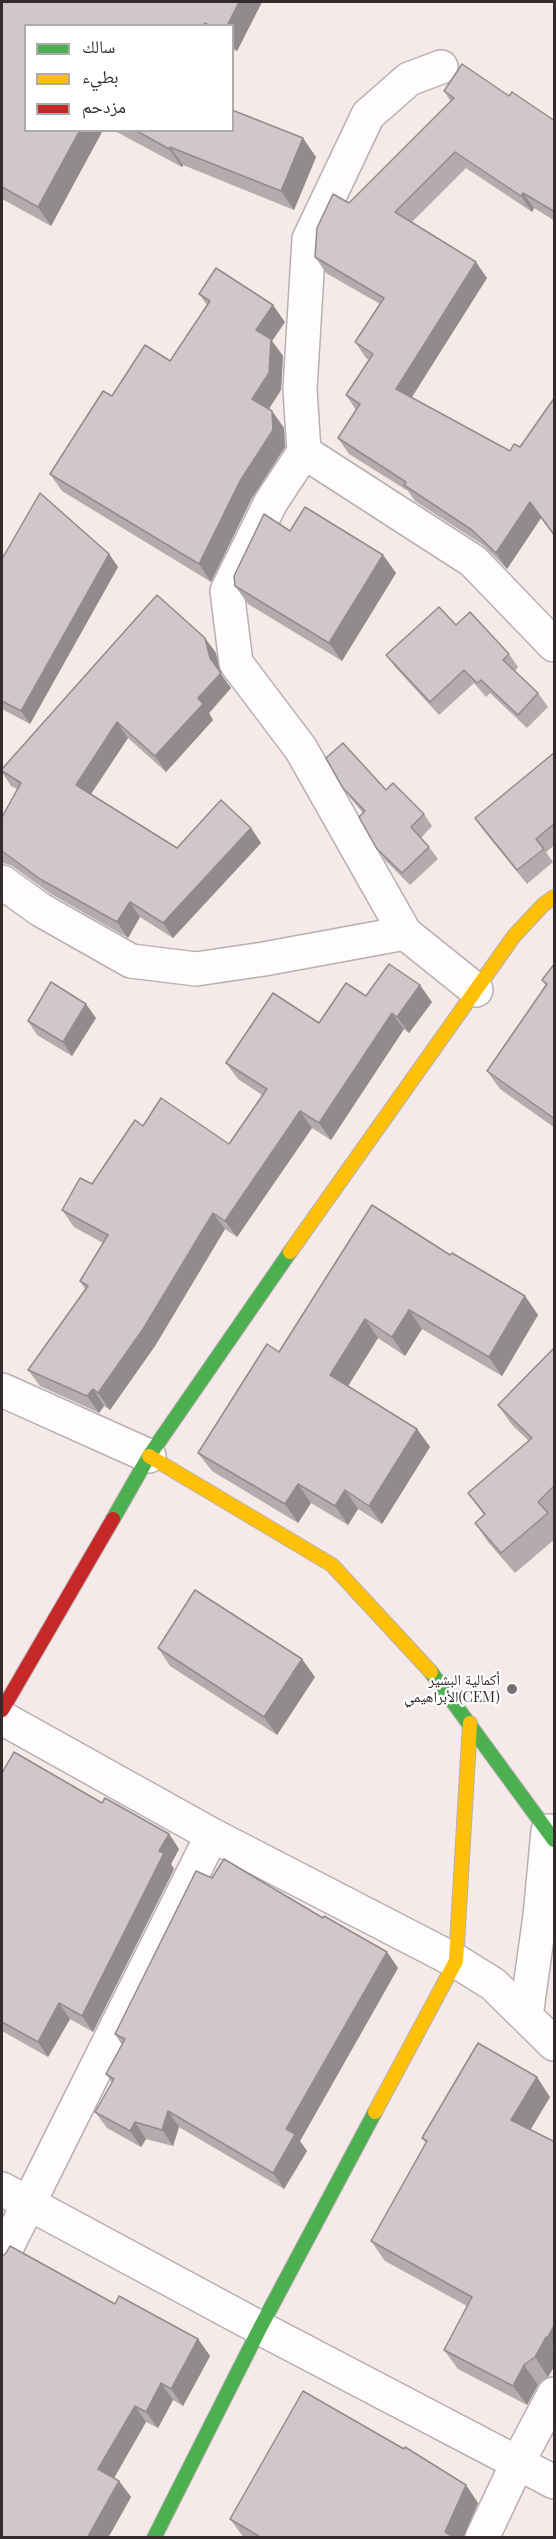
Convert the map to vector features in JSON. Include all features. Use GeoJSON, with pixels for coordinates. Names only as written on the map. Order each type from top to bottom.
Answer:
{"type":"FeatureCollection","features":[{"type":"Feature","properties":{"kind":"street"},"geometry":{"type":"LineString","coordinates":[[441,67],[410,79],[368,115],[309,239],[300,389],[304,452],[272,502],[227,591],[236,663],[301,749],[405,933],[476,990]]}},
{"type":"Feature","properties":{"kind":"street"},"geometry":{"type":"LineString","coordinates":[[304,452],[473,561],[555,645]]}},
{"type":"Feature","properties":{"kind":"street"},"geometry":{"type":"LineString","coordinates":[[2,882],[41,910],[131,961],[195,969],[264,959],[405,933]]}},
{"type":"Feature","properties":{"kind":"street"},"geometry":{"type":"LineString","coordinates":[[2,1710],[149,1456],[228,1340],[514,936],[543,905],[555,897]]}},
{"type":"Feature","properties":{"kind":"street"},"geometry":{"type":"LineString","coordinates":[[2,1390],[149,1456],[332,1565],[437,1679],[551,1835],[526,2016]]}},
{"type":"Feature","properties":{"kind":"street"},"geometry":{"type":"LineString","coordinates":[[2,1718],[212,1834],[456,1961],[493,1984],[555,2044]]}},
{"type":"Feature","properties":{"kind":"street"},"geometry":{"type":"LineString","coordinates":[[154,2538],[260,2328],[456,1961],[470,1723]]}},
{"type":"Feature","properties":{"kind":"street"},"geometry":{"type":"LineString","coordinates":[[2,2257],[16,2196],[212,1834]]}},
{"type":"Feature","properties":{"kind":"street"},"geometry":{"type":"LineString","coordinates":[[16,2196],[260,2328],[555,2481]]}},
{"type":"Feature","properties":{"kind":"street"},"geometry":{"type":"LineString","coordinates":[[482,2538],[518,2462],[555,2394]]}},
{"type":"Feature","properties":{"kind":"building"},"geometry":{"type":"Polygon","coordinates":[[[2,2],[239,2],[228,24],[24,24],[24,132],[79,132],[38,207],[2,187],[2,2]]]}},
{"type":"Feature","properties":{"kind":"building"},"geometry":{"type":"Polygon","coordinates":[[[462,64],[509,96],[512,92],[555,121],[555,212],[523,193],[521,196],[455,152],[395,212],[476,262],[396,389],[510,451],[514,444],[520,447],[555,397],[555,536],[530,502],[496,553],[472,530],[404,485],[406,482],[338,438],[360,404],[346,395],[373,354],[355,342],[384,298],[315,257],[317,228],[333,194],[349,203],[454,98],[444,91],[462,64]]]}},
{"type":"Feature","properties":{"kind":"building"},"geometry":{"type":"Polygon","coordinates":[[[234,111],[303,138],[281,191],[170,147],[169,149],[139,132],[234,132],[234,111]]]}},
{"type":"Feature","properties":{"kind":"building"},"geometry":{"type":"Polygon","coordinates":[[[216,268],[273,305],[256,330],[271,339],[269,373],[252,399],[272,411],[273,430],[240,481],[199,564],[50,474],[103,391],[112,396],[145,345],[170,361],[210,301],[199,294],[216,268]]]}},
{"type":"Feature","properties":{"kind":"building"},"geometry":{"type":"Polygon","coordinates":[[[40,493],[109,554],[21,711],[2,701],[2,559],[40,493]]]}},
{"type":"Feature","properties":{"kind":"building"},"geometry":{"type":"Polygon","coordinates":[[[305,507],[383,555],[329,643],[235,586],[234,576],[264,514],[290,531],[305,507]]]}},
{"type":"Feature","properties":{"kind":"building"},"geometry":{"type":"Polygon","coordinates":[[[157,595],[205,638],[210,658],[221,673],[198,698],[203,704],[155,756],[117,722],[76,785],[177,848],[221,800],[251,828],[163,923],[130,902],[117,922],[40,879],[2,851],[2,817],[21,783],[2,769],[157,595]]]}},
{"type":"Feature","properties":{"kind":"building"},"geometry":{"type":"Polygon","coordinates":[[[439,607],[456,625],[470,612],[509,654],[503,660],[538,693],[518,715],[481,680],[477,683],[464,670],[430,702],[386,655],[439,607]]]}},
{"type":"Feature","properties":{"kind":"building"},"geometry":{"type":"Polygon","coordinates":[[[343,743],[386,790],[393,783],[424,814],[411,827],[429,847],[402,873],[377,849],[359,817],[365,811],[343,788],[326,758],[343,743]]]}},
{"type":"Feature","properties":{"kind":"building"},"geometry":{"type":"Polygon","coordinates":[[[555,752],[555,823],[536,839],[544,849],[517,870],[475,818],[555,752]]]}},
{"type":"Feature","properties":{"kind":"building"},"geometry":{"type":"Polygon","coordinates":[[[555,963],[555,1119],[487,1071],[547,984],[542,980],[555,963]]]}},
{"type":"Feature","properties":{"kind":"building"},"geometry":{"type":"Polygon","coordinates":[[[389,964],[420,985],[397,1017],[392,1013],[319,1123],[300,1111],[225,1221],[213,1213],[143,1329],[98,1393],[93,1389],[87,1396],[28,1370],[88,1286],[80,1281],[108,1235],[62,1210],[80,1178],[92,1184],[135,1120],[143,1126],[161,1098],[229,1144],[267,1089],[226,1063],[273,993],[319,1023],[346,983],[366,996],[389,964]]]}},
{"type":"Feature","properties":{"kind":"building"},"geometry":{"type":"Polygon","coordinates":[[[51,982],[86,1004],[63,1042],[28,1021],[51,982]]]}},
{"type":"Feature","properties":{"kind":"building"},"geometry":{"type":"Polygon","coordinates":[[[372,1205],[450,1255],[452,1253],[525,1296],[489,1357],[409,1310],[392,1337],[365,1319],[330,1375],[417,1429],[369,1506],[345,1490],[335,1506],[298,1484],[285,1504],[198,1453],[267,1344],[279,1352],[372,1205]]]}},
{"type":"Feature","properties":{"kind":"building"},"geometry":{"type":"Polygon","coordinates":[[[555,1347],[555,1485],[538,1502],[548,1513],[501,1553],[475,1523],[485,1514],[468,1493],[532,1438],[498,1405],[555,1347]]]}},
{"type":"Feature","properties":{"kind":"building"},"geometry":{"type":"Polygon","coordinates":[[[195,1590],[302,1659],[264,1717],[158,1648],[195,1590]]]}},
{"type":"Feature","properties":{"kind":"building"},"geometry":{"type":"Polygon","coordinates":[[[14,1752],[102,1803],[105,1798],[169,1834],[159,1851],[164,1853],[82,2016],[59,2003],[38,2042],[2,2022],[2,1773],[14,1752]]]}},
{"type":"Feature","properties":{"kind":"building"},"geometry":{"type":"Polygon","coordinates":[[[224,1859],[323,1918],[324,1916],[387,1952],[286,2129],[295,2134],[273,2173],[168,2111],[162,2130],[135,2122],[130,2131],[95,2112],[114,2079],[106,2074],[125,2039],[115,2034],[196,1871],[212,1878],[224,1859]]]}},
{"type":"Feature","properties":{"kind":"building"},"geometry":{"type":"Polygon","coordinates":[[[478,2043],[537,2077],[511,2120],[555,2142],[555,2324],[535,2357],[524,2365],[513,2386],[444,2350],[472,2297],[371,2241],[427,2141],[422,2138],[478,2043]]]}},
{"type":"Feature","properties":{"kind":"building"},"geometry":{"type":"Polygon","coordinates":[[[10,2246],[115,2304],[119,2296],[198,2339],[171,2389],[161,2383],[146,2412],[135,2406],[98,2469],[119,2481],[87,2538],[2,2538],[2,2256],[10,2246]]]}},
{"type":"Feature","properties":{"kind":"building"},"geometry":{"type":"Polygon","coordinates":[[[303,2391],[404,2449],[405,2447],[466,2485],[445,2532],[455,2538],[262,2538],[230,2519],[303,2391]]]}},
{"type":"Feature","properties":{"kind":"traffic: fast"},"geometry":{"type":"LineString","coordinates":[[113,1519],[149,1456],[290,1252]]}},
{"type":"Feature","properties":{"kind":"traffic: fast"},"geometry":{"type":"LineString","coordinates":[[431,1672],[554,1840]]}},
{"type":"Feature","properties":{"kind":"traffic: fast"},"geometry":{"type":"LineString","coordinates":[[154,2538],[260,2328],[375,2112]]}},
{"type":"Feature","properties":{"kind":"traffic: slow"},"geometry":{"type":"LineString","coordinates":[[290,1252],[514,936],[543,905],[554,897]]}},
{"type":"Feature","properties":{"kind":"traffic: slow"},"geometry":{"type":"LineString","coordinates":[[149,1456],[332,1565],[431,1672]]}},
{"type":"Feature","properties":{"kind":"traffic: slow"},"geometry":{"type":"LineString","coordinates":[[375,2112],[456,1961],[470,1723]]}},
{"type":"Feature","properties":{"kind":"traffic: jam"},"geometry":{"type":"LineString","coordinates":[[2,1710],[113,1519]]}},
{"type":"Feature","properties":{"kind":"place","name":"أكمالية البشير الأبراهيمي(CEM)"},"geometry":{"type":"Point","coordinates":[512,1689]}}]}
